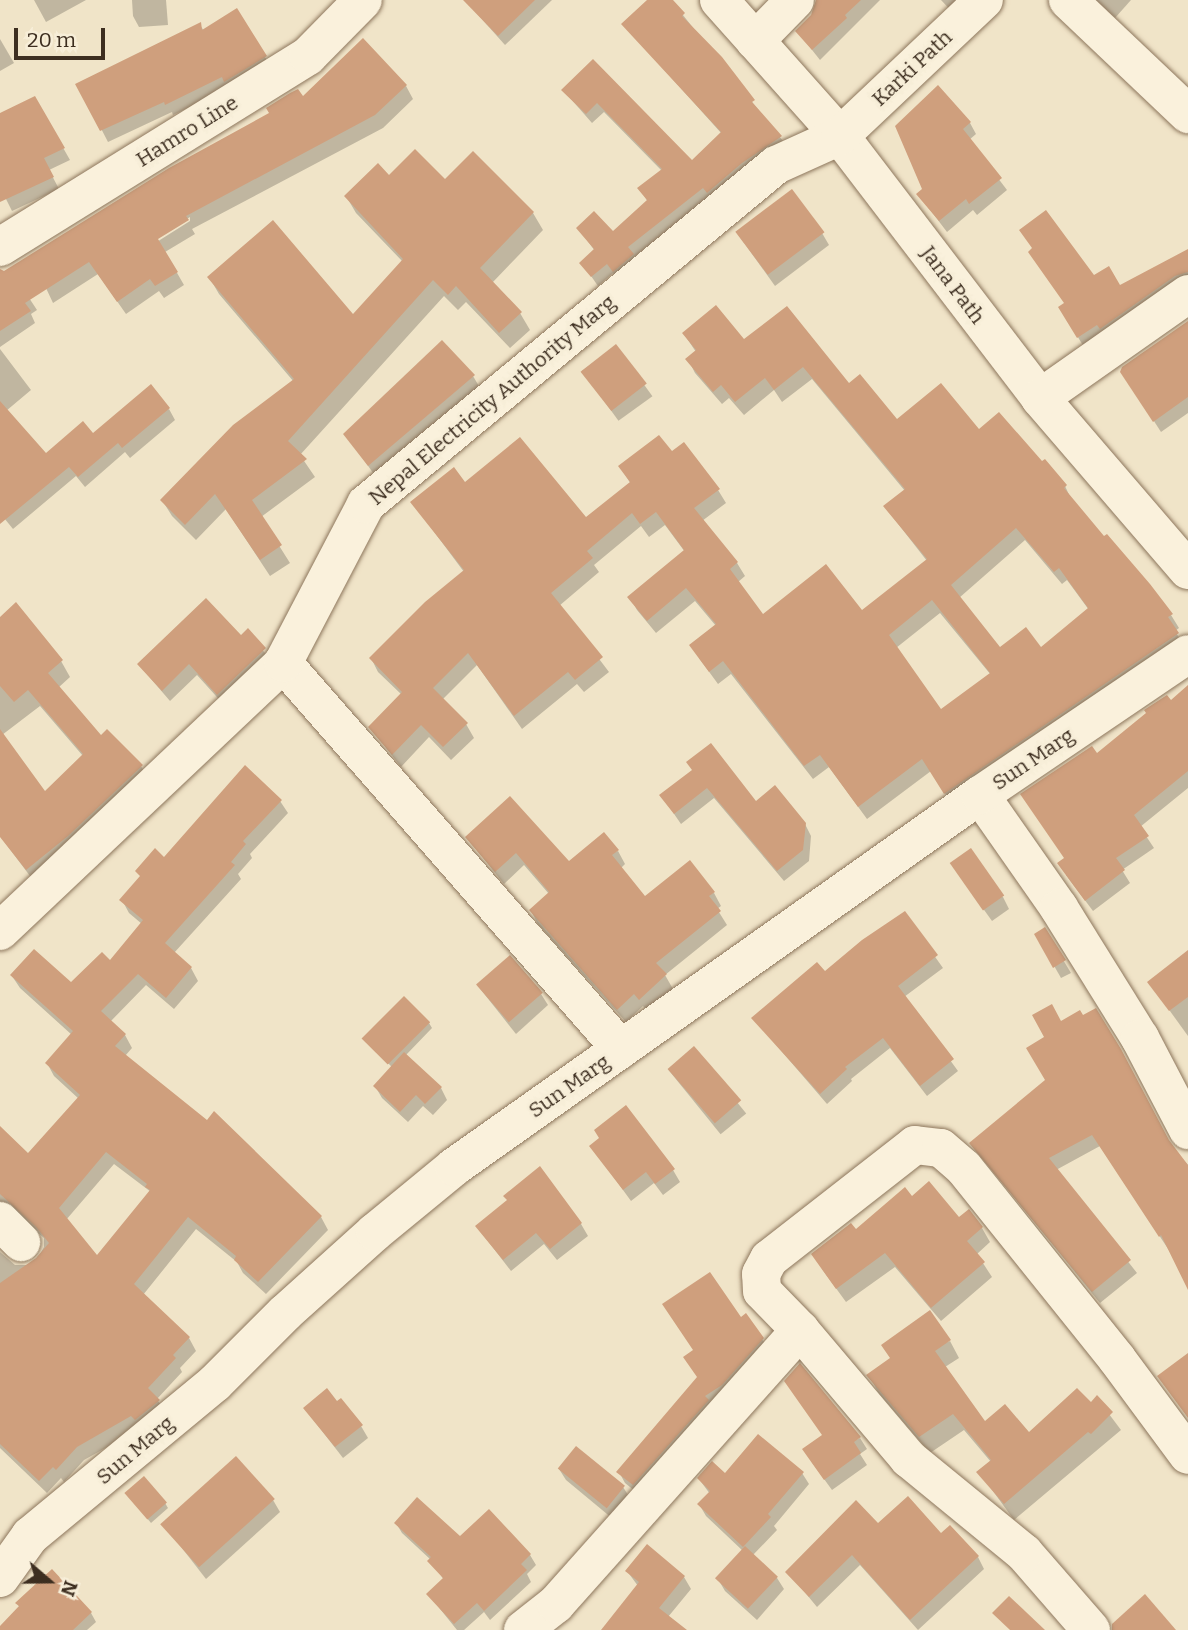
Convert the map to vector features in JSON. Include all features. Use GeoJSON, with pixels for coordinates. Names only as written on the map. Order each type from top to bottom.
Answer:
{"type":"FeatureCollection","features":[{"type":"Feature","properties":{"kind":"street","name":"Hamro Line"},"geometry":{"type":"LineString","coordinates":[[0,247],[308,57],[363,0]]}},
{"type":"Feature","properties":{"kind":"street","name":"Jana Path"},"geometry":{"type":"LineString","coordinates":[[719,0],[840,136],[1040,398],[1188,570]]}},
{"type":"Feature","properties":{"kind":"street"},"geometry":{"type":"LineString","coordinates":[[755,41],[795,0]]}},
{"type":"Feature","properties":{"kind":"street","name":"Karki Path"},"geometry":{"type":"LineString","coordinates":[[840,136],[984,0]]}},
{"type":"Feature","properties":{"kind":"street"},"geometry":{"type":"LineString","coordinates":[[1068,0],[1188,114]]}},
{"type":"Feature","properties":{"kind":"street","name":"Nepal Electricity Authority Marg"},"geometry":{"type":"LineString","coordinates":[[0,931],[283,663],[366,504],[776,165],[840,136]]}},
{"type":"Feature","properties":{"kind":"street"},"geometry":{"type":"LineString","coordinates":[[1040,398],[1188,294]]}},
{"type":"Feature","properties":{"kind":"street","name":"Sun Marg"},"geometry":{"type":"LineString","coordinates":[[0,1578],[30,1536],[215,1382],[285,1313],[375,1232],[454,1167],[981,795],[1188,653]]}},
{"type":"Feature","properties":{"kind":"street"},"geometry":{"type":"LineString","coordinates":[[283,663],[621,1049]]}},
{"type":"Feature","properties":{"kind":"street"},"geometry":{"type":"LineString","coordinates":[[981,795],[1059,908],[1132,1026],[1188,1130]]}},
{"type":"Feature","properties":{"kind":"street"},"geometry":{"type":"LineString","coordinates":[[1091,1630],[1024,1553],[909,1459],[800,1330],[762,1291],[761,1274],[769,1259],[915,1145],[941,1148],[973,1179],[1117,1359],[1188,1455]]}},
{"type":"Feature","properties":{"kind":"street"},"geometry":{"type":"LineString","coordinates":[[523,1630],[565,1595],[800,1330]]}},
{"type":"Feature","properties":{"kind":"building"},"geometry":{"type":"Polygon","coordinates":[[[463,0],[535,0],[498,36],[463,0]]]}},
{"type":"Feature","properties":{"kind":"building"},"geometry":{"type":"Polygon","coordinates":[[[647,0],[673,0],[685,13],[682,16],[722,57],[755,100],[752,102],[782,136],[742,163],[707,193],[703,188],[628,247],[634,254],[613,272],[607,264],[591,277],[579,263],[594,249],[576,228],[594,211],[613,231],[647,200],[637,188],[662,169],[597,103],[586,114],[561,90],[593,59],[692,160],[721,132],[621,24],[647,0]]]}},
{"type":"Feature","properties":{"kind":"building"},"geometry":{"type":"Polygon","coordinates":[[[816,0],[861,0],[845,15],[847,18],[812,50],[795,31],[811,15],[816,0]]]}},
{"type":"Feature","properties":{"kind":"building"},"geometry":{"type":"Polygon","coordinates":[[[237,8],[267,56],[224,82],[222,77],[165,105],[164,102],[100,131],[75,84],[201,22],[202,30],[237,8]]]}},
{"type":"Feature","properties":{"kind":"building"},"geometry":{"type":"Polygon","coordinates":[[[363,38],[407,85],[375,115],[186,216],[189,220],[158,239],[178,272],[155,286],[150,279],[117,302],[89,262],[25,303],[31,311],[0,331],[0,269],[4,271],[169,168],[269,113],[266,108],[290,93],[298,89],[303,96],[363,38]]]}},
{"type":"Feature","properties":{"kind":"building"},"geometry":{"type":"Polygon","coordinates":[[[938,85],[971,122],[963,129],[1002,178],[969,204],[966,199],[939,221],[916,194],[922,189],[895,126],[938,85]]]}},
{"type":"Feature","properties":{"kind":"building"},"geometry":{"type":"Polygon","coordinates":[[[35,96],[65,148],[44,158],[54,177],[0,202],[0,113],[35,96]]]}},
{"type":"Feature","properties":{"kind":"building"},"geometry":{"type":"Polygon","coordinates":[[[415,149],[445,179],[473,151],[534,212],[480,268],[522,312],[499,333],[456,286],[448,295],[433,280],[288,441],[307,459],[252,500],[282,545],[260,560],[215,494],[185,525],[160,500],[233,425],[294,379],[207,277],[273,220],[353,314],[403,259],[344,196],[378,163],[389,175],[415,149]]]}},
{"type":"Feature","properties":{"kind":"building"},"geometry":{"type":"Polygon","coordinates":[[[792,189],[824,232],[768,275],[735,232],[792,189]]]}},
{"type":"Feature","properties":{"kind":"building"},"geometry":{"type":"Polygon","coordinates":[[[1046,210],[1094,275],[1109,266],[1120,285],[1188,249],[1188,272],[1175,276],[1100,329],[1097,325],[1077,338],[1058,307],[1064,303],[1028,252],[1032,248],[1019,230],[1046,210]]]}},
{"type":"Feature","properties":{"kind":"building"},"geometry":{"type":"Polygon","coordinates":[[[716,305],[744,339],[787,306],[849,383],[860,374],[897,419],[941,383],[979,429],[999,412],[1042,461],[1045,459],[1067,485],[1064,488],[1104,536],[1107,534],[1150,584],[1173,614],[1168,617],[1179,633],[944,794],[922,759],[858,807],[820,755],[804,766],[723,661],[709,672],[689,645],[716,624],[686,588],[647,621],[627,597],[684,550],[656,512],[640,524],[632,513],[587,551],[593,558],[551,593],[603,657],[575,680],[568,672],[514,716],[468,653],[433,688],[468,723],[443,747],[421,725],[392,755],[368,727],[402,692],[369,658],[425,602],[464,570],[410,502],[454,467],[465,482],[520,437],[586,517],[630,482],[618,466],[659,435],[672,451],[684,442],[720,489],[694,508],[738,562],[730,569],[763,614],[826,564],[862,610],[927,559],[883,506],[905,489],[803,367],[774,390],[765,378],[735,402],[721,385],[713,392],[685,359],[696,350],[682,333],[716,305]],[[1016,528],[951,585],[1000,647],[1026,627],[1041,647],[1088,608],[1059,568],[1054,572],[1016,528]],[[932,600],[889,635],[941,709],[990,673],[932,600]]]}},
{"type":"Feature","properties":{"kind":"building"},"geometry":{"type":"Polygon","coordinates":[[[1188,321],[1188,397],[1153,422],[1120,372],[1122,367],[1188,321]]]}},
{"type":"Feature","properties":{"kind":"building"},"geometry":{"type":"Polygon","coordinates":[[[442,340],[475,375],[368,466],[343,434],[442,340]]]}},
{"type":"Feature","properties":{"kind":"building"},"geometry":{"type":"Polygon","coordinates":[[[616,344],[647,383],[611,411],[581,372],[616,344]]]}},
{"type":"Feature","properties":{"kind":"building"},"geometry":{"type":"Polygon","coordinates":[[[151,384],[170,408],[122,448],[118,443],[78,477],[69,467],[0,524],[0,401],[46,453],[83,421],[93,433],[151,384]]]}},
{"type":"Feature","properties":{"kind":"building"},"geometry":{"type":"Polygon","coordinates":[[[206,598],[241,635],[248,628],[266,648],[217,695],[189,664],[162,691],[137,664],[206,598]]]}},
{"type":"Feature","properties":{"kind":"building"},"geometry":{"type":"Polygon","coordinates":[[[16,602],[63,660],[48,673],[101,735],[107,729],[143,765],[68,836],[26,870],[0,837],[0,729],[45,791],[83,754],[28,690],[14,702],[0,686],[0,617],[16,602]]]}},
{"type":"Feature","properties":{"kind":"building"},"geometry":{"type":"Polygon","coordinates":[[[1188,685],[1188,771],[1134,815],[1149,836],[1116,858],[1125,870],[1085,901],[1057,863],[1064,858],[1020,794],[1092,746],[1097,753],[1146,713],[1144,710],[1167,695],[1171,700],[1188,685]]]}},
{"type":"Feature","properties":{"kind":"building"},"geometry":{"type":"Polygon","coordinates":[[[711,743],[756,801],[775,785],[806,823],[803,850],[777,871],[707,788],[674,814],[659,795],[692,770],[686,762],[711,743]]]}},
{"type":"Feature","properties":{"kind":"building"},"geometry":{"type":"Polygon","coordinates":[[[245,765],[282,800],[243,841],[246,844],[231,862],[235,865],[165,943],[192,967],[166,998],[138,974],[101,1011],[126,1034],[115,1046],[207,1120],[214,1111],[322,1216],[258,1282],[234,1260],[236,1256],[188,1217],[134,1284],[190,1337],[173,1355],[176,1358],[148,1388],[160,1400],[135,1420],[131,1416],[77,1447],[56,1470],[53,1467],[39,1481],[0,1444],[0,1283],[36,1258],[49,1243],[36,1227],[0,1194],[0,1126],[28,1153],[80,1095],[45,1063],[73,1031],[10,975],[34,949],[71,982],[102,952],[110,960],[143,920],[119,900],[140,876],[135,871],[155,848],[164,857],[245,765]],[[106,1152],[59,1208],[97,1255],[150,1190],[145,1187],[147,1184],[106,1152]]]}},
{"type":"Feature","properties":{"kind":"building"},"geometry":{"type":"Polygon","coordinates":[[[510,796],[569,861],[604,832],[619,850],[612,855],[645,896],[690,860],[715,892],[709,896],[721,911],[656,963],[667,974],[639,1000],[634,994],[617,1010],[529,910],[549,892],[516,853],[495,872],[465,837],[510,796]]]}},
{"type":"Feature","properties":{"kind":"building"},"geometry":{"type":"Polygon","coordinates":[[[971,848],[1004,896],[983,910],[950,863],[971,848]]]}},
{"type":"Feature","properties":{"kind":"building"},"geometry":{"type":"Polygon","coordinates":[[[905,911],[938,955],[898,986],[954,1059],[920,1086],[883,1038],[845,1067],[847,1069],[820,1094],[751,1018],[817,962],[825,971],[862,940],[905,911]]]}},
{"type":"Feature","properties":{"kind":"building"},"geometry":{"type":"Polygon","coordinates":[[[1045,927],[1066,960],[1053,968],[1034,934],[1045,927]]]}},
{"type":"Feature","properties":{"kind":"building"},"geometry":{"type":"Polygon","coordinates":[[[1188,950],[1188,997],[1169,1011],[1147,982],[1188,950]]]}},
{"type":"Feature","properties":{"kind":"building"},"geometry":{"type":"Polygon","coordinates":[[[510,955],[543,993],[509,1022],[476,985],[510,955]]]}},
{"type":"Feature","properties":{"kind":"building"},"geometry":{"type":"Polygon","coordinates":[[[404,996],[430,1022],[388,1065],[362,1038],[404,996]]]}},
{"type":"Feature","properties":{"kind":"building"},"geometry":{"type":"Polygon","coordinates":[[[1052,1004],[1061,1021],[1080,1010],[1083,1015],[1096,1008],[1169,1140],[1188,1165],[1188,1290],[1161,1235],[1159,1237],[1092,1135],[1049,1158],[1131,1260],[1092,1292],[969,1143],[1045,1080],[1026,1048],[1044,1037],[1032,1015],[1052,1004]]]}},
{"type":"Feature","properties":{"kind":"building"},"geometry":{"type":"Polygon","coordinates":[[[694,1046],[741,1100],[715,1123],[668,1069],[694,1046]]]}},
{"type":"Feature","properties":{"kind":"building"},"geometry":{"type":"Polygon","coordinates":[[[404,1052],[442,1087],[425,1104],[416,1095],[400,1112],[373,1086],[404,1052]]]}},
{"type":"Feature","properties":{"kind":"building"},"geometry":{"type":"Polygon","coordinates":[[[626,1105],[675,1169],[655,1184],[646,1172],[623,1190],[589,1146],[599,1138],[594,1130],[626,1105]]]}},
{"type":"Feature","properties":{"kind":"building"},"geometry":{"type":"Polygon","coordinates":[[[540,1166],[582,1223],[550,1249],[536,1233],[503,1260],[475,1226],[507,1200],[503,1196],[540,1166]]]}},
{"type":"Feature","properties":{"kind":"building"},"geometry":{"type":"Polygon","coordinates":[[[929,1181],[959,1217],[969,1209],[983,1227],[967,1241],[985,1262],[931,1308],[885,1253],[836,1289],[811,1254],[851,1223],[856,1229],[905,1187],[912,1196],[929,1181]]]}},
{"type":"Feature","properties":{"kind":"building"},"geometry":{"type":"Polygon","coordinates":[[[710,1272],[741,1317],[746,1313],[764,1338],[722,1385],[705,1396],[709,1400],[633,1485],[616,1472],[697,1377],[683,1357],[693,1350],[662,1304],[710,1272]]]}},
{"type":"Feature","properties":{"kind":"building"},"geometry":{"type":"Polygon","coordinates":[[[930,1310],[951,1340],[935,1351],[985,1421],[1005,1404],[1029,1432],[1077,1388],[1091,1402],[1097,1395],[1113,1412],[1091,1434],[1088,1432],[1004,1504],[976,1472],[991,1460],[953,1414],[919,1437],[866,1375],[890,1358],[881,1345],[930,1310]]]}},
{"type":"Feature","properties":{"kind":"building"},"geometry":{"type":"Polygon","coordinates":[[[1188,1353],[1188,1418],[1157,1376],[1188,1353]]]}},
{"type":"Feature","properties":{"kind":"building"},"geometry":{"type":"Polygon","coordinates":[[[800,1363],[861,1437],[854,1442],[861,1453],[824,1480],[802,1449],[822,1435],[784,1381],[800,1363]]]}},
{"type":"Feature","properties":{"kind":"building"},"geometry":{"type":"Polygon","coordinates":[[[327,1388],[337,1401],[341,1398],[363,1425],[335,1447],[303,1408],[327,1388]]]}},
{"type":"Feature","properties":{"kind":"building"},"geometry":{"type":"Polygon","coordinates":[[[758,1434],[804,1472],[768,1514],[771,1517],[743,1547],[697,1504],[710,1491],[697,1478],[712,1461],[725,1473],[758,1434]]]}},
{"type":"Feature","properties":{"kind":"building"},"geometry":{"type":"Polygon","coordinates":[[[576,1446],[625,1486],[607,1508],[558,1469],[576,1446]]]}},
{"type":"Feature","properties":{"kind":"building"},"geometry":{"type":"Polygon","coordinates":[[[236,1456],[275,1499],[199,1567],[160,1524],[236,1456]]]}},
{"type":"Feature","properties":{"kind":"building"},"geometry":{"type":"Polygon","coordinates":[[[144,1476],[167,1502],[147,1519],[124,1493],[144,1476]]]}},
{"type":"Feature","properties":{"kind":"building"},"geometry":{"type":"Polygon","coordinates":[[[908,1496],[941,1533],[950,1525],[979,1556],[910,1620],[852,1555],[809,1597],[785,1572],[856,1500],[878,1523],[908,1496]]]}},
{"type":"Feature","properties":{"kind":"building"},"geometry":{"type":"Polygon","coordinates":[[[417,1497],[460,1536],[489,1509],[531,1554],[521,1564],[527,1570],[484,1611],[477,1603],[454,1624],[426,1594],[443,1578],[427,1561],[431,1557],[394,1523],[417,1497]]]}},
{"type":"Feature","properties":{"kind":"building"},"geometry":{"type":"Polygon","coordinates":[[[647,1544],[685,1576],[659,1608],[687,1630],[601,1630],[639,1582],[625,1571],[647,1544]]]}},
{"type":"Feature","properties":{"kind":"building"},"geometry":{"type":"Polygon","coordinates":[[[745,1546],[778,1577],[748,1609],[715,1578],[745,1546]]]}},
{"type":"Feature","properties":{"kind":"building"},"geometry":{"type":"Polygon","coordinates":[[[52,1569],[92,1612],[73,1630],[0,1630],[0,1626],[19,1606],[15,1603],[52,1569]]]}},
{"type":"Feature","properties":{"kind":"building"},"geometry":{"type":"Polygon","coordinates":[[[1145,1594],[1176,1630],[1112,1630],[1112,1624],[1145,1594]]]}},
{"type":"Feature","properties":{"kind":"building"},"geometry":{"type":"Polygon","coordinates":[[[1009,1596],[1045,1630],[1010,1630],[992,1613],[1009,1596]]]}}]}
